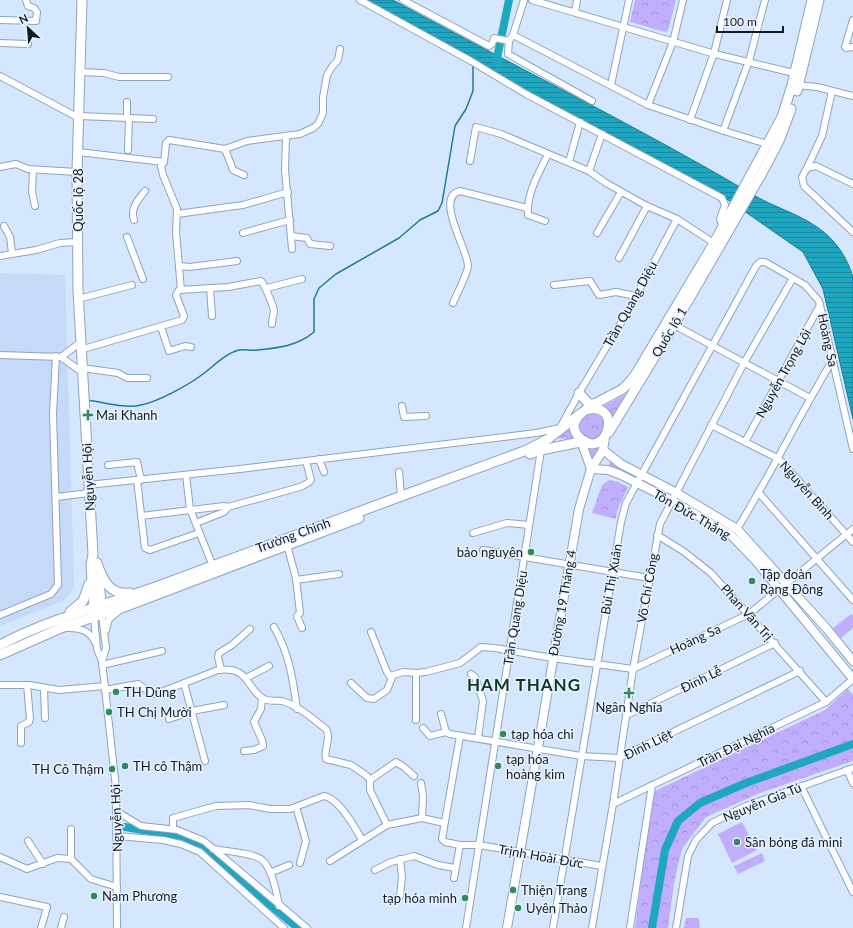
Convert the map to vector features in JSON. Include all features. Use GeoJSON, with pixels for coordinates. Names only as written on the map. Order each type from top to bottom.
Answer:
{"type":"FeatureCollection","features":[{"type":"Feature","properties":{"kind":"highway","name":"Quốc lộ 28"},"geometry":{"type":"LineString","coordinates":[[82,0],[77,242],[80,346],[84,400]]}},
{"type":"Feature","properties":{"kind":"highway"},"geometry":{"type":"LineString","coordinates":[[798,74],[812,0]]}},
{"type":"Feature","properties":{"kind":"highway"},"geometry":{"type":"LineString","coordinates":[[726,229],[762,173],[786,124],[795,85],[819,0]]}},
{"type":"Feature","properties":{"kind":"highway"},"geometry":{"type":"LineString","coordinates":[[726,229],[767,144],[782,117],[795,85]]}},
{"type":"Feature","properties":{"kind":"highway","name":"Quốc lộ 1"},"geometry":{"type":"LineString","coordinates":[[583,412],[623,389],[634,377],[714,243],[726,229]]}},
{"type":"Feature","properties":{"kind":"highway","name":"Quốc lộ 1"},"geometry":{"type":"LineString","coordinates":[[606,435],[616,422],[674,325],[726,229]]}},
{"type":"Feature","properties":{"kind":"highway"},"geometry":{"type":"LineString","coordinates":[[579,393],[589,404],[595,404]]}},
{"type":"Feature","properties":{"kind":"highway","name":"Nguyễn Hội"},"geometry":{"type":"LineString","coordinates":[[84,400],[88,489],[98,616]]}},
{"type":"Feature","properties":{"kind":"highway"},"geometry":{"type":"LineString","coordinates":[[597,409],[606,416],[610,427],[606,435],[596,443],[582,441],[575,429],[575,424],[583,412],[597,409]]}},
{"type":"Feature","properties":{"kind":"highway","name":"Trường Chinh"},"geometry":{"type":"LineString","coordinates":[[0,655],[97,605],[145,591],[212,564],[527,450],[548,439],[560,428],[583,412]]}},
{"type":"Feature","properties":{"kind":"highway","name":"Trường Chinh"},"geometry":{"type":"LineString","coordinates":[[0,645],[59,624],[98,616],[124,607],[541,450],[582,441]]}},
{"type":"Feature","properties":{"kind":"highway"},"geometry":{"type":"LineString","coordinates":[[93,561],[102,577],[114,591],[126,594],[145,591]]}},
{"type":"Feature","properties":{"kind":"highway"},"geometry":{"type":"LineString","coordinates":[[59,624],[86,595],[93,561]]}},
{"type":"Feature","properties":{"kind":"main road","name":"Đường 19 Tháng 4"},"geometry":{"type":"LineString","coordinates":[[506,928],[568,565],[579,509],[590,469],[603,450],[606,435]]}},
{"type":"Feature","properties":{"kind":"main road"},"geometry":{"type":"LineString","coordinates":[[582,441],[590,469]]}},
{"type":"Feature","properties":{"kind":"main road","name":"Tôn Đức Thắng"},"geometry":{"type":"LineString","coordinates":[[603,450],[620,464],[674,492],[737,529],[787,584],[853,661]]}},
{"type":"Feature","properties":{"kind":"main road","name":"Tôn Đức Thắng"},"geometry":{"type":"LineString","coordinates":[[590,469],[608,470],[637,483],[671,500],[731,535],[740,542],[853,679]]}},
{"type":"Feature","properties":{"kind":"street"},"geometry":{"type":"LineString","coordinates":[[0,20],[36,20],[37,12],[34,8],[28,6],[26,0]]}},
{"type":"Feature","properties":{"kind":"street"},"geometry":{"type":"LineString","coordinates":[[360,0],[526,94],[722,198],[725,205],[720,219],[726,229]]}},
{"type":"Feature","properties":{"kind":"street"},"geometry":{"type":"LineString","coordinates":[[404,0],[487,46],[492,45],[494,38],[507,40],[514,35],[524,0]]}},
{"type":"Feature","properties":{"kind":"street"},"geometry":{"type":"LineString","coordinates":[[532,0],[673,42],[798,74]]}},
{"type":"Feature","properties":{"kind":"street"},"geometry":{"type":"LineString","coordinates":[[575,12],[578,0]]}},
{"type":"Feature","properties":{"kind":"street"},"geometry":{"type":"LineString","coordinates":[[611,85],[629,0]]}},
{"type":"Feature","properties":{"kind":"street"},"geometry":{"type":"LineString","coordinates":[[648,106],[673,42],[684,0]]}},
{"type":"Feature","properties":{"kind":"street"},"geometry":{"type":"LineString","coordinates":[[690,120],[714,53],[727,0]]}},
{"type":"Feature","properties":{"kind":"street"},"geometry":{"type":"LineString","coordinates":[[723,131],[749,61],[765,0]]}},
{"type":"Feature","properties":{"kind":"street"},"geometry":{"type":"LineString","coordinates":[[853,20],[845,46],[846,48],[853,47]]}},
{"type":"Feature","properties":{"kind":"street"},"geometry":{"type":"LineString","coordinates":[[514,35],[611,85],[648,106],[767,144]]}},
{"type":"Feature","properties":{"kind":"street"},"geometry":{"type":"LineString","coordinates":[[507,40],[508,54],[592,101]]}},
{"type":"Feature","properties":{"kind":"street"},"geometry":{"type":"LineString","coordinates":[[0,44],[28,44]]}},
{"type":"Feature","properties":{"kind":"street"},"geometry":{"type":"LineString","coordinates":[[0,354],[59,356],[80,346],[161,327],[184,319],[176,296],[180,290],[177,205],[163,175],[161,166],[164,162],[166,143],[169,140],[225,149],[247,141],[300,134],[318,124],[323,113],[322,97],[327,75],[338,60],[340,49]]}},
{"type":"Feature","properties":{"kind":"street"},"geometry":{"type":"LineString","coordinates":[[80,72],[104,73],[120,77],[168,77]]}},
{"type":"Feature","properties":{"kind":"street"},"geometry":{"type":"LineString","coordinates":[[0,76],[79,117],[153,120]]}},
{"type":"Feature","properties":{"kind":"street"},"geometry":{"type":"LineString","coordinates":[[795,85],[817,87],[853,96]]}},
{"type":"Feature","properties":{"kind":"street"},"geometry":{"type":"LineString","coordinates":[[832,91],[822,136],[802,177],[804,186],[853,232]]}},
{"type":"Feature","properties":{"kind":"street"},"geometry":{"type":"LineString","coordinates":[[128,102],[128,150]]}},
{"type":"Feature","properties":{"kind":"street"},"geometry":{"type":"LineString","coordinates":[[569,162],[580,122]]}},
{"type":"Feature","properties":{"kind":"street"},"geometry":{"type":"LineString","coordinates":[[470,161],[476,127],[501,134],[589,171],[647,206],[677,219],[714,243]]}},
{"type":"Feature","properties":{"kind":"street"},"geometry":{"type":"LineString","coordinates":[[589,171],[602,134]]}},
{"type":"Feature","properties":{"kind":"street"},"geometry":{"type":"LineString","coordinates":[[286,137],[285,170],[292,249]]}},
{"type":"Feature","properties":{"kind":"street"},"geometry":{"type":"LineString","coordinates":[[225,149],[233,170],[244,175]]}},
{"type":"Feature","properties":{"kind":"street"},"geometry":{"type":"LineString","coordinates":[[78,152],[164,162]]}},
{"type":"Feature","properties":{"kind":"street"},"geometry":{"type":"LineString","coordinates":[[545,221],[528,215],[527,208],[531,190],[548,154]]}},
{"type":"Feature","properties":{"kind":"street"},"geometry":{"type":"LineString","coordinates":[[0,167],[16,164],[23,168],[33,170],[78,172]]}},
{"type":"Feature","properties":{"kind":"street"},"geometry":{"type":"LineString","coordinates":[[807,168],[816,166],[853,184]]}},
{"type":"Feature","properties":{"kind":"street"},"geometry":{"type":"LineString","coordinates":[[33,170],[32,192],[35,206]]}},
{"type":"Feature","properties":{"kind":"street"},"geometry":{"type":"LineString","coordinates":[[134,220],[132,213],[134,207],[145,190]]}},
{"type":"Feature","properties":{"kind":"street"},"geometry":{"type":"LineString","coordinates":[[453,303],[468,266],[451,211],[451,196],[455,192],[460,191],[527,208]]}},
{"type":"Feature","properties":{"kind":"street"},"geometry":{"type":"LineString","coordinates":[[177,214],[244,205],[288,192]]}},
{"type":"Feature","properties":{"kind":"street"},"geometry":{"type":"LineString","coordinates":[[597,233],[622,192]]}},
{"type":"Feature","properties":{"kind":"street"},"geometry":{"type":"LineString","coordinates":[[618,258],[647,206]]}},
{"type":"Feature","properties":{"kind":"street","name":"Trần Quang Diệu"},"geometry":{"type":"LineString","coordinates":[[560,428],[636,296],[677,219]]}},
{"type":"Feature","properties":{"kind":"street"},"geometry":{"type":"LineString","coordinates":[[243,233],[290,220]]}},
{"type":"Feature","properties":{"kind":"street"},"geometry":{"type":"LineString","coordinates":[[4,226],[10,236],[12,253]]}},
{"type":"Feature","properties":{"kind":"street"},"geometry":{"type":"LineString","coordinates":[[291,236],[306,238],[310,244],[330,246]]}},
{"type":"Feature","properties":{"kind":"street"},"geometry":{"type":"LineString","coordinates":[[127,237],[143,279]]}},
{"type":"Feature","properties":{"kind":"street"},"geometry":{"type":"LineString","coordinates":[[0,256],[36,250],[60,243],[77,242]]}},
{"type":"Feature","properties":{"kind":"street"},"geometry":{"type":"LineString","coordinates":[[179,266],[237,261]]}},
{"type":"Feature","properties":{"kind":"street","name":"Hoàng Sa"},"geometry":{"type":"LineString","coordinates":[[760,262],[765,262],[810,288],[820,305],[853,449]]}},
{"type":"Feature","properties":{"kind":"street","name":"Bùi Thị Xuân"},"geometry":{"type":"LineString","coordinates":[[553,928],[612,572],[624,509],[712,346],[760,262]]}},
{"type":"Feature","properties":{"kind":"street","name":"Võ Chí Công"},"geometry":{"type":"LineString","coordinates":[[592,928],[613,804],[633,668],[660,524],[674,492],[744,362],[793,278]]}},
{"type":"Feature","properties":{"kind":"street"},"geometry":{"type":"LineString","coordinates":[[267,288],[302,279]]}},
{"type":"Feature","properties":{"kind":"street"},"geometry":{"type":"LineString","coordinates":[[180,290],[228,287],[259,281],[263,282],[267,288],[268,297],[274,310],[272,324]]}},
{"type":"Feature","properties":{"kind":"street"},"geometry":{"type":"LineString","coordinates":[[554,285],[590,281],[593,283],[599,295],[616,292],[636,296]]}},
{"type":"Feature","properties":{"kind":"street"},"geometry":{"type":"LineString","coordinates":[[78,299],[132,285]]}},
{"type":"Feature","properties":{"kind":"street"},"geometry":{"type":"LineString","coordinates":[[210,288],[212,316]]}},
{"type":"Feature","properties":{"kind":"street","name":"Nguyễn Trọng Lội"},"geometry":{"type":"LineString","coordinates":[[745,442],[820,305]]}},
{"type":"Feature","properties":{"kind":"street"},"geometry":{"type":"LineString","coordinates":[[674,325],[810,398]]}},
{"type":"Feature","properties":{"kind":"street"},"geometry":{"type":"LineString","coordinates":[[161,327],[169,351],[185,346],[191,347]]}},
{"type":"Feature","properties":{"kind":"street"},"geometry":{"type":"LineString","coordinates":[[59,356],[82,371],[118,373],[126,378],[148,378]]}},
{"type":"Feature","properties":{"kind":"street"},"geometry":{"type":"LineString","coordinates":[[0,615],[50,594],[58,585],[60,579],[53,414],[59,356]]}},
{"type":"Feature","properties":{"kind":"street"},"geometry":{"type":"LineString","coordinates":[[737,529],[779,459],[810,398],[832,361]]}},
{"type":"Feature","properties":{"kind":"street"},"geometry":{"type":"LineString","coordinates":[[402,406],[404,417],[426,416]]}},
{"type":"Feature","properties":{"kind":"street","name":"Nguyễn Bình"},"geometry":{"type":"LineString","coordinates":[[711,425],[779,459],[853,542]]}},
{"type":"Feature","properties":{"kind":"street"},"geometry":{"type":"LineString","coordinates":[[56,497],[88,489],[139,480],[536,433],[560,428]]}},
{"type":"Feature","properties":{"kind":"street","name":"Trần Quang Diệu"},"geometry":{"type":"LineString","coordinates":[[466,928],[541,450]]}},
{"type":"Feature","properties":{"kind":"street"},"geometry":{"type":"LineString","coordinates":[[319,459],[324,472]]}},
{"type":"Feature","properties":{"kind":"street"},"geometry":{"type":"LineString","coordinates":[[196,523],[224,512],[228,508],[308,483],[311,476],[306,461]]}},
{"type":"Feature","properties":{"kind":"street"},"geometry":{"type":"LineString","coordinates":[[108,465],[136,462],[139,480],[144,546],[147,550],[199,533]]}},
{"type":"Feature","properties":{"kind":"street"},"geometry":{"type":"LineString","coordinates":[[399,472],[401,496]]}},
{"type":"Feature","properties":{"kind":"street"},"geometry":{"type":"LineString","coordinates":[[186,475],[190,509],[212,564]]}},
{"type":"Feature","properties":{"kind":"street"},"geometry":{"type":"LineString","coordinates":[[759,493],[853,600]]}},
{"type":"Feature","properties":{"kind":"street"},"geometry":{"type":"LineString","coordinates":[[141,516],[190,509],[224,506],[228,508]]}},
{"type":"Feature","properties":{"kind":"street"},"geometry":{"type":"LineString","coordinates":[[473,533],[507,523],[529,525]]}},
{"type":"Feature","properties":{"kind":"street","name":"Hoàng Sa"},"geometry":{"type":"LineString","coordinates":[[633,668],[749,614],[853,529]]}},
{"type":"Feature","properties":{"kind":"street","name":"Phan Văn Trị"},"geometry":{"type":"LineString","coordinates":[[657,536],[702,565],[749,614],[826,702]]}},
{"type":"Feature","properties":{"kind":"street"},"geometry":{"type":"LineString","coordinates":[[287,545],[296,580],[300,609],[300,613],[297,616],[302,628]]}},
{"type":"Feature","properties":{"kind":"street"},"geometry":{"type":"LineString","coordinates":[[483,550],[649,578]]}},
{"type":"Feature","properties":{"kind":"street"},"geometry":{"type":"LineString","coordinates":[[296,580],[339,574]]}},
{"type":"Feature","properties":{"kind":"street"},"geometry":{"type":"LineString","coordinates":[[104,635],[110,619],[124,607]]}},
{"type":"Feature","properties":{"kind":"street","name":"Nguyễn Hội"},"geometry":{"type":"LineString","coordinates":[[98,616],[104,635],[106,648],[102,663]]}},
{"type":"Feature","properties":{"kind":"street","name":"Nguyễn Hội"},"geometry":{"type":"LineString","coordinates":[[98,616],[97,649],[102,663],[105,688],[118,836],[118,928]]}},
{"type":"Feature","properties":{"kind":"street"},"geometry":{"type":"LineString","coordinates":[[59,624],[87,632],[93,637],[97,649]]}},
{"type":"Feature","properties":{"kind":"street"},"geometry":{"type":"LineString","coordinates":[[274,627],[283,642],[289,659],[297,709]]}},
{"type":"Feature","properties":{"kind":"street"},"geometry":{"type":"LineString","coordinates":[[221,670],[218,653],[232,645],[250,629]]}},
{"type":"Feature","properties":{"kind":"street"},"geometry":{"type":"LineString","coordinates":[[371,632],[387,672],[391,678]]}},
{"type":"Feature","properties":{"kind":"street","name":"Đinh Lễ"},"geometry":{"type":"LineString","coordinates":[[627,715],[775,643]]}},
{"type":"Feature","properties":{"kind":"street"},"geometry":{"type":"LineString","coordinates":[[350,683],[367,698],[374,699],[386,690],[393,675],[401,672],[416,673],[460,663],[472,656],[479,648],[510,650],[552,658],[633,668]]}},
{"type":"Feature","properties":{"kind":"street"},"geometry":{"type":"LineString","coordinates":[[102,663],[162,651]]}},
{"type":"Feature","properties":{"kind":"street"},"geometry":{"type":"LineString","coordinates":[[246,678],[269,666]]}},
{"type":"Feature","properties":{"kind":"street"},"geometry":{"type":"LineString","coordinates":[[0,685],[27,685],[59,690],[105,688],[138,684],[151,693],[156,694],[221,670],[232,671],[246,678],[262,698],[282,701],[297,709],[328,731],[325,754],[326,759],[355,767],[370,780],[370,790],[387,825]]}},
{"type":"Feature","properties":{"kind":"street","name":"Đinh Liệt"},"geometry":{"type":"LineString","coordinates":[[446,732],[460,736],[582,756],[619,758],[800,671]]}},
{"type":"Feature","properties":{"kind":"street"},"geometry":{"type":"LineString","coordinates":[[416,673],[416,720]]}},
{"type":"Feature","properties":{"kind":"street"},"geometry":{"type":"LineString","coordinates":[[471,674],[475,677],[483,701],[478,738]]}},
{"type":"Feature","properties":{"kind":"street","name":"Trần Đại Nghĩa"},"geometry":{"type":"LineString","coordinates":[[613,804],[826,702],[853,679]]}},
{"type":"Feature","properties":{"kind":"street"},"geometry":{"type":"LineString","coordinates":[[184,683],[205,761]]}},
{"type":"Feature","properties":{"kind":"street"},"geometry":{"type":"LineString","coordinates":[[21,743],[21,726],[27,723],[30,718],[27,685]]}},
{"type":"Feature","properties":{"kind":"street"},"geometry":{"type":"LineString","coordinates":[[44,688],[45,718]]}},
{"type":"Feature","properties":{"kind":"street"},"geometry":{"type":"LineString","coordinates":[[244,751],[254,750],[263,746],[254,722],[261,710],[262,698]]}},
{"type":"Feature","properties":{"kind":"street"},"geometry":{"type":"LineString","coordinates":[[169,719],[192,712],[224,706]]}},
{"type":"Feature","properties":{"kind":"street"},"geometry":{"type":"LineString","coordinates":[[423,728],[430,736],[446,732],[441,714]]}},
{"type":"Feature","properties":{"kind":"street"},"geometry":{"type":"LineString","coordinates":[[330,861],[387,825],[422,818],[444,823],[460,736]]}},
{"type":"Feature","properties":{"kind":"street"},"geometry":{"type":"LineString","coordinates":[[370,780],[396,762],[414,776]]}},
{"type":"Feature","properties":{"kind":"street"},"geometry":{"type":"LineString","coordinates":[[850,769],[853,783]]}},
{"type":"Feature","properties":{"kind":"street","name":"Nguyễn Gia Tú"},"geometry":{"type":"LineString","coordinates":[[676,928],[686,864],[696,840],[712,823],[746,806],[850,769]]}},
{"type":"Feature","properties":{"kind":"street"},"geometry":{"type":"LineString","coordinates":[[421,783],[423,796],[422,818]]}},
{"type":"Feature","properties":{"kind":"street"},"geometry":{"type":"LineString","coordinates":[[630,928],[652,785]]}},
{"type":"Feature","properties":{"kind":"street"},"geometry":{"type":"LineString","coordinates":[[801,786],[853,892]]}},
{"type":"Feature","properties":{"kind":"street"},"geometry":{"type":"LineString","coordinates":[[173,829],[173,818],[216,806],[248,805],[283,809],[296,807],[324,796],[330,798],[352,821],[362,840]]}},
{"type":"Feature","properties":{"kind":"street"},"geometry":{"type":"LineString","coordinates":[[296,807],[306,841],[300,863]]}},
{"type":"Feature","properties":{"kind":"street"},"geometry":{"type":"LineString","coordinates":[[116,811],[141,826],[173,829],[204,841],[279,906],[307,928]]}},
{"type":"Feature","properties":{"kind":"street","name":"Trịnh Hoài Đức"},"geometry":{"type":"LineString","coordinates":[[444,823],[442,839],[445,842],[460,845],[479,845],[602,866]]}},
{"type":"Feature","properties":{"kind":"street"},"geometry":{"type":"LineString","coordinates":[[71,829],[71,859]]}},
{"type":"Feature","properties":{"kind":"street"},"geometry":{"type":"LineString","coordinates":[[118,836],[163,840],[181,844],[200,852],[284,928]]}},
{"type":"Feature","properties":{"kind":"street"},"geometry":{"type":"LineString","coordinates":[[28,841],[43,864]]}},
{"type":"Feature","properties":{"kind":"street"},"geometry":{"type":"LineString","coordinates":[[454,878],[460,845]]}},
{"type":"Feature","properties":{"kind":"street"},"geometry":{"type":"LineString","coordinates":[[213,849],[261,859],[266,864],[276,888],[279,906]]}},
{"type":"Feature","properties":{"kind":"street"},"geometry":{"type":"LineString","coordinates":[[375,870],[400,859],[417,856],[438,865],[455,868]]}},
{"type":"Feature","properties":{"kind":"street"},"geometry":{"type":"LineString","coordinates":[[0,857],[27,869],[56,858],[71,859],[91,879],[117,887]]}},
{"type":"Feature","properties":{"kind":"street"},"geometry":{"type":"LineString","coordinates":[[387,900],[398,898],[400,896],[402,877],[400,859]]}},
{"type":"Feature","properties":{"kind":"street"},"geometry":{"type":"LineString","coordinates":[[270,873],[289,865]]}},
{"type":"Feature","properties":{"kind":"street"},"geometry":{"type":"LineString","coordinates":[[0,897],[47,908],[41,928]]}},
{"type":"Feature","properties":{"kind":"street"},"geometry":{"type":"LineString","coordinates":[[61,928],[64,917]]}},
{"type":"Feature","properties":{"kind":"shaded area"},"geometry":{"type":"Polygon","coordinates":[[[0,273],[65,275],[74,587],[65,600],[0,626],[0,273]]]}},
{"type":"Feature","properties":{"kind":"green space"},"geometry":{"type":"Polygon","coordinates":[[[635,0],[676,0],[668,31],[665,32],[630,22],[635,0]]]}},
{"type":"Feature","properties":{"kind":"green space"},"geometry":{"type":"Polygon","coordinates":[[[627,394],[614,418],[601,407],[627,394]]]}},
{"type":"Feature","properties":{"kind":"green space"},"geometry":{"type":"Polygon","coordinates":[[[592,414],[601,418],[605,427],[601,436],[592,440],[583,436],[579,427],[583,418],[592,414]]]}},
{"type":"Feature","properties":{"kind":"green space"},"geometry":{"type":"Polygon","coordinates":[[[570,426],[573,439],[554,438],[570,426]]]}},
{"type":"Feature","properties":{"kind":"green space"},"geometry":{"type":"Polygon","coordinates":[[[599,446],[592,460],[587,447],[599,446]]]}},
{"type":"Feature","properties":{"kind":"green space"},"geometry":{"type":"Polygon","coordinates":[[[611,461],[631,474],[631,476],[608,466],[611,461]]]}},
{"type":"Feature","properties":{"kind":"green space"},"geometry":{"type":"Polygon","coordinates":[[[609,480],[618,482],[628,487],[617,511],[616,519],[592,513],[602,485],[609,480]]]}},
{"type":"Feature","properties":{"kind":"green space"},"geometry":{"type":"Polygon","coordinates":[[[851,614],[853,616],[853,628],[841,638],[833,628],[851,614]]]}},
{"type":"Feature","properties":{"kind":"green space"},"geometry":{"type":"Polygon","coordinates":[[[848,689],[853,695],[853,761],[760,793],[706,817],[682,849],[674,883],[668,928],[635,928],[653,792],[825,710],[848,689]]]}},
{"type":"Feature","properties":{"kind":"green space","name":"Sân bóng đá mini"},"geometry":{"type":"Polygon","coordinates":[[[742,822],[757,850],[732,863],[718,834],[742,822]]]}},
{"type":"Feature","properties":{"kind":"green space"},"geometry":{"type":"Polygon","coordinates":[[[762,853],[765,861],[738,874],[734,866],[762,853]]]}},
{"type":"Feature","properties":{"kind":"green space"},"geometry":{"type":"Polygon","coordinates":[[[686,918],[699,918],[700,928],[684,928],[686,918]]]}},
{"type":"Feature","properties":{"kind":"water"},"geometry":{"type":"Polygon","coordinates":[[[365,0],[393,0],[618,119],[760,199],[809,222],[829,237],[840,249],[853,277],[853,419],[823,289],[803,252],[721,195],[524,90],[365,0]]]}},
{"type":"Feature","properties":{"kind":"waterway"},"geometry":{"type":"LineString","coordinates":[[499,64],[496,63],[509,0]]}},
{"type":"Feature","properties":{"kind":"waterway"},"geometry":{"type":"LineString","coordinates":[[87,400],[128,406],[148,403],[165,397],[190,383],[234,352],[239,350],[255,350],[287,346],[308,337],[314,332],[314,299],[319,288],[336,274],[399,238],[420,220],[438,211],[442,203],[455,126],[466,109],[473,91],[473,65]]}},
{"type":"Feature","properties":{"kind":"waterway"},"geometry":{"type":"LineString","coordinates":[[652,928],[665,850],[678,821],[700,803],[746,783],[853,744]]}},
{"type":"Feature","properties":{"kind":"waterway"},"geometry":{"type":"LineString","coordinates":[[125,827],[172,835],[198,845],[298,928]]}},
{"type":"Feature","properties":{"kind":"place","name":"Mai Khanh"},"geometry":{"type":"Point","coordinates":[88,415]}},
{"type":"Feature","properties":{"kind":"place","name":"bảo nguyên"},"geometry":{"type":"Point","coordinates":[531,552]}},
{"type":"Feature","properties":{"kind":"place","name":"Tập đoàn Rạng Đông"},"geometry":{"type":"Point","coordinates":[752,581]}},
{"type":"Feature","properties":{"kind":"place","name":"TH Dũng"},"geometry":{"type":"Point","coordinates":[116,692]}},
{"type":"Feature","properties":{"kind":"place","name":"Ngân Nghĩa"},"geometry":{"type":"Point","coordinates":[629,693]}},
{"type":"Feature","properties":{"kind":"place","name":"TH Chị Mười"},"geometry":{"type":"Point","coordinates":[109,712]}},
{"type":"Feature","properties":{"kind":"place","name":"tạp hóa chi"},"geometry":{"type":"Point","coordinates":[503,734]}},
{"type":"Feature","properties":{"kind":"place","name":"TH cô Thậm"},"geometry":{"type":"Point","coordinates":[125,766]}},
{"type":"Feature","properties":{"kind":"place","name":"tạp hóa hoàng kim"},"geometry":{"type":"Point","coordinates":[498,766]}},
{"type":"Feature","properties":{"kind":"place","name":"TH Cô Thậm"},"geometry":{"type":"Point","coordinates":[112,769]}},
{"type":"Feature","properties":{"kind":"place","name":"Sân bóng đá mini"},"geometry":{"type":"Point","coordinates":[737,842]}},
{"type":"Feature","properties":{"kind":"place","name":"Thiện Trang"},"geometry":{"type":"Point","coordinates":[513,890]}},
{"type":"Feature","properties":{"kind":"place","name":"Nam Phương"},"geometry":{"type":"Point","coordinates":[94,896]}},
{"type":"Feature","properties":{"kind":"place","name":"tạp hóa minh"},"geometry":{"type":"Point","coordinates":[465,898]}},
{"type":"Feature","properties":{"kind":"place","name":"Uyên Thảo"},"geometry":{"type":"Point","coordinates":[518,908]}},
{"type":"Feature","properties":{"kind":"district","name":"HAM THANG"},"geometry":{"type":"Point","coordinates":[524,684]}}]}
